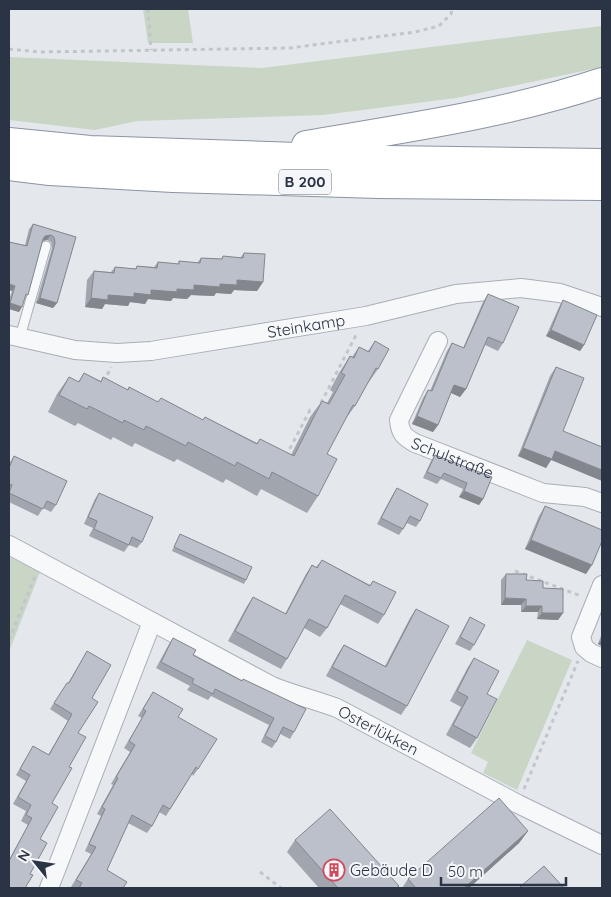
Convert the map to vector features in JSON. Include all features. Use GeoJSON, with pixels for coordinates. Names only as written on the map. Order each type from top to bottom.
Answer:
{"type":"FeatureCollection","features":[{"type":"Feature","properties":{"kind":"highway"},"geometry":{"type":"LineString","coordinates":[[248,155],[496,111],[602,82]]}},
{"type":"Feature","properties":{"kind":"highway","name":"B 200"},"geometry":{"type":"LineString","coordinates":[[9,142],[90,150],[385,160],[602,163]]}},
{"type":"Feature","properties":{"kind":"highway","name":"B 200"},"geometry":{"type":"LineString","coordinates":[[9,166],[50,171],[183,178],[379,184],[602,186]]}},
{"type":"Feature","properties":{"kind":"street","name":"Steinkamp"},"geometry":{"type":"LineString","coordinates":[[14,336],[75,350],[117,353],[151,351],[366,316],[456,294],[521,288],[560,293],[602,307]]}},
{"type":"Feature","properties":{"kind":"street","name":"Schulstraße"},"geometry":{"type":"LineString","coordinates":[[438,341],[399,420],[400,430],[404,437],[542,493],[586,496],[602,503]]}},
{"type":"Feature","properties":{"kind":"street","name":"Osterlükken"},"geometry":{"type":"LineString","coordinates":[[9,545],[272,686],[337,708],[518,804],[602,846]]}},
{"type":"Feature","properties":{"kind":"street"},"geometry":{"type":"LineString","coordinates":[[602,585],[581,637],[584,647],[602,658]]}},
{"type":"Feature","properties":{"kind":"street"},"geometry":{"type":"LineString","coordinates":[[49,888],[152,622]]}},
{"type":"Feature","properties":{"kind":"lane"},"geometry":{"type":"LineString","coordinates":[[14,336],[46,246]]}},
{"type":"Feature","properties":{"kind":"path"},"geometry":{"type":"LineString","coordinates":[[148,9],[151,50]]}},
{"type":"Feature","properties":{"kind":"path"},"geometry":{"type":"LineString","coordinates":[[9,49],[40,52],[290,48],[415,32],[439,26],[451,14],[452,9]]}},
{"type":"Feature","properties":{"kind":"path"},"geometry":{"type":"LineString","coordinates":[[282,463],[310,410],[316,413],[366,316]]}},
{"type":"Feature","properties":{"kind":"path"},"geometry":{"type":"LineString","coordinates":[[103,383],[117,353]]}},
{"type":"Feature","properties":{"kind":"path"},"geometry":{"type":"LineString","coordinates":[[9,640],[40,562]]}},
{"type":"Feature","properties":{"kind":"path"},"geometry":{"type":"LineString","coordinates":[[515,571],[595,602]]}},
{"type":"Feature","properties":{"kind":"path"},"geometry":{"type":"LineString","coordinates":[[518,804],[584,647]]}},
{"type":"Feature","properties":{"kind":"path"},"geometry":{"type":"LineString","coordinates":[[260,872],[280,888]]}},
{"type":"Feature","properties":{"kind":"green space"},"geometry":{"type":"Polygon","coordinates":[[[143,9],[188,9],[193,43],[148,43],[143,9]]]}},
{"type":"Feature","properties":{"kind":"green space"},"geometry":{"type":"Polygon","coordinates":[[[602,26],[602,67],[456,98],[323,115],[137,121],[95,130],[9,120],[9,57],[262,68],[602,26]]]}},
{"type":"Feature","properties":{"kind":"green space"},"geometry":{"type":"Polygon","coordinates":[[[9,557],[40,572],[9,652],[9,557]]]}},
{"type":"Feature","properties":{"kind":"green space"},"geometry":{"type":"Polygon","coordinates":[[[527,640],[572,660],[517,790],[483,773],[488,762],[471,753],[527,640]]]}},
{"type":"Feature","properties":{"kind":"building"},"geometry":{"type":"Polygon","coordinates":[[[33,224],[76,237],[57,303],[40,298],[55,243],[54,237],[51,235],[45,236],[43,239],[28,295],[26,294],[22,307],[10,303],[15,286],[9,284],[9,242],[27,246],[33,224]]]}},
{"type":"Feature","properties":{"kind":"building"},"geometry":{"type":"Polygon","coordinates":[[[244,253],[265,254],[263,282],[237,280],[237,285],[220,284],[220,287],[194,285],[194,290],[177,289],[177,292],[151,290],[151,295],[134,293],[134,297],[108,295],[108,300],[91,298],[94,271],[114,273],[115,267],[136,269],[137,266],[157,268],[158,262],[200,263],[201,258],[222,259],[223,256],[243,258],[244,253]]]}},
{"type":"Feature","properties":{"kind":"building"},"geometry":{"type":"Polygon","coordinates":[[[488,294],[519,307],[503,343],[488,337],[466,389],[454,385],[438,425],[417,416],[428,390],[432,391],[452,343],[464,348],[488,294]]]}},
{"type":"Feature","properties":{"kind":"building"},"geometry":{"type":"Polygon","coordinates":[[[563,300],[597,315],[584,345],[551,330],[563,300]]]}},
{"type":"Feature","properties":{"kind":"building"},"geometry":{"type":"Polygon","coordinates":[[[375,341],[389,349],[355,406],[353,405],[327,454],[337,459],[318,496],[272,472],[269,479],[237,462],[235,466],[188,442],[186,446],[146,426],[144,430],[124,420],[123,423],[89,406],[87,409],[59,395],[69,377],[79,382],[84,373],[101,382],[103,377],[128,390],[129,387],[158,402],[161,398],[203,420],[205,417],[257,444],[260,439],[294,456],[322,401],[329,404],[345,375],[341,373],[350,356],[354,358],[359,347],[369,352],[375,341]]]}},
{"type":"Feature","properties":{"kind":"building"},"geometry":{"type":"Polygon","coordinates":[[[556,367],[584,378],[563,431],[602,447],[602,470],[555,451],[552,459],[523,448],[556,367]]]}},
{"type":"Feature","properties":{"kind":"building"},"geometry":{"type":"Polygon","coordinates":[[[435,455],[492,477],[483,499],[464,491],[467,483],[444,473],[441,478],[427,472],[435,455]]]}},
{"type":"Feature","properties":{"kind":"building"},"geometry":{"type":"Polygon","coordinates":[[[14,456],[67,481],[56,505],[47,501],[43,509],[9,493],[12,485],[9,484],[9,468],[14,456]]]}},
{"type":"Feature","properties":{"kind":"building"},"geometry":{"type":"Polygon","coordinates":[[[397,488],[428,504],[420,521],[410,516],[403,529],[381,518],[397,488]]]}},
{"type":"Feature","properties":{"kind":"building"},"geometry":{"type":"Polygon","coordinates":[[[99,493],[153,517],[142,542],[132,537],[129,545],[94,529],[97,521],[88,517],[99,493]]]}},
{"type":"Feature","properties":{"kind":"building"},"geometry":{"type":"Polygon","coordinates":[[[545,506],[602,530],[602,541],[592,565],[531,540],[545,506]]]}},
{"type":"Feature","properties":{"kind":"building"},"geometry":{"type":"Polygon","coordinates":[[[180,534],[252,567],[246,580],[174,547],[180,534]]]}},
{"type":"Feature","properties":{"kind":"building"},"geometry":{"type":"Polygon","coordinates":[[[322,560],[370,586],[373,581],[396,592],[384,615],[345,595],[327,628],[309,619],[287,659],[235,631],[253,597],[286,614],[312,565],[317,568],[322,560]]]}},
{"type":"Feature","properties":{"kind":"building"},"geometry":{"type":"Polygon","coordinates":[[[506,574],[527,574],[526,580],[543,581],[543,588],[563,589],[563,613],[542,613],[542,606],[526,606],[526,599],[505,598],[506,574]]]}},
{"type":"Feature","properties":{"kind":"building"},"geometry":{"type":"Polygon","coordinates":[[[416,609],[449,626],[407,706],[332,667],[344,645],[386,667],[416,609]]]}},
{"type":"Feature","properties":{"kind":"building"},"geometry":{"type":"Polygon","coordinates":[[[470,617],[485,625],[474,645],[460,637],[470,617]]]}},
{"type":"Feature","properties":{"kind":"building"},"geometry":{"type":"Polygon","coordinates":[[[173,638],[196,650],[193,655],[242,681],[243,679],[306,709],[294,732],[283,727],[276,742],[265,736],[274,718],[215,689],[213,694],[192,683],[194,679],[161,662],[173,638]]]}},
{"type":"Feature","properties":{"kind":"building"},"geometry":{"type":"Polygon","coordinates":[[[87,651],[111,665],[92,698],[98,702],[78,733],[86,737],[69,767],[72,768],[52,803],[58,807],[40,839],[47,843],[30,874],[33,875],[25,888],[9,888],[9,861],[32,818],[26,815],[31,805],[18,797],[30,775],[20,769],[33,746],[49,755],[72,714],[54,703],[67,683],[69,683],[87,651]]]}},
{"type":"Feature","properties":{"kind":"building"},"geometry":{"type":"Polygon","coordinates":[[[474,658],[499,671],[487,694],[497,699],[477,738],[453,725],[468,697],[457,691],[474,658]]]}},
{"type":"Feature","properties":{"kind":"building"},"geometry":{"type":"Polygon","coordinates":[[[153,692],[183,709],[178,717],[217,739],[198,769],[196,767],[170,809],[163,805],[152,826],[132,815],[107,870],[127,882],[123,888],[79,888],[82,883],[76,880],[96,847],[89,844],[105,809],[102,807],[118,778],[116,777],[135,745],[129,741],[146,711],[143,709],[153,692]]]}},
{"type":"Feature","properties":{"kind":"building"},"geometry":{"type":"Polygon","coordinates":[[[499,798],[528,831],[464,888],[416,888],[408,879],[499,798]]]}},
{"type":"Feature","properties":{"kind":"building","name":"Gebäude D"},"geometry":{"type":"Polygon","coordinates":[[[330,809],[399,886],[396,888],[338,888],[295,840],[330,809]]]}},
{"type":"Feature","properties":{"kind":"building"},"geometry":{"type":"Polygon","coordinates":[[[544,866],[564,888],[519,888],[544,866]]]}},
{"type":"Feature","properties":{"kind":"place","name":"Gebäude D"},"geometry":{"type":"Point","coordinates":[334,870]}}]}
